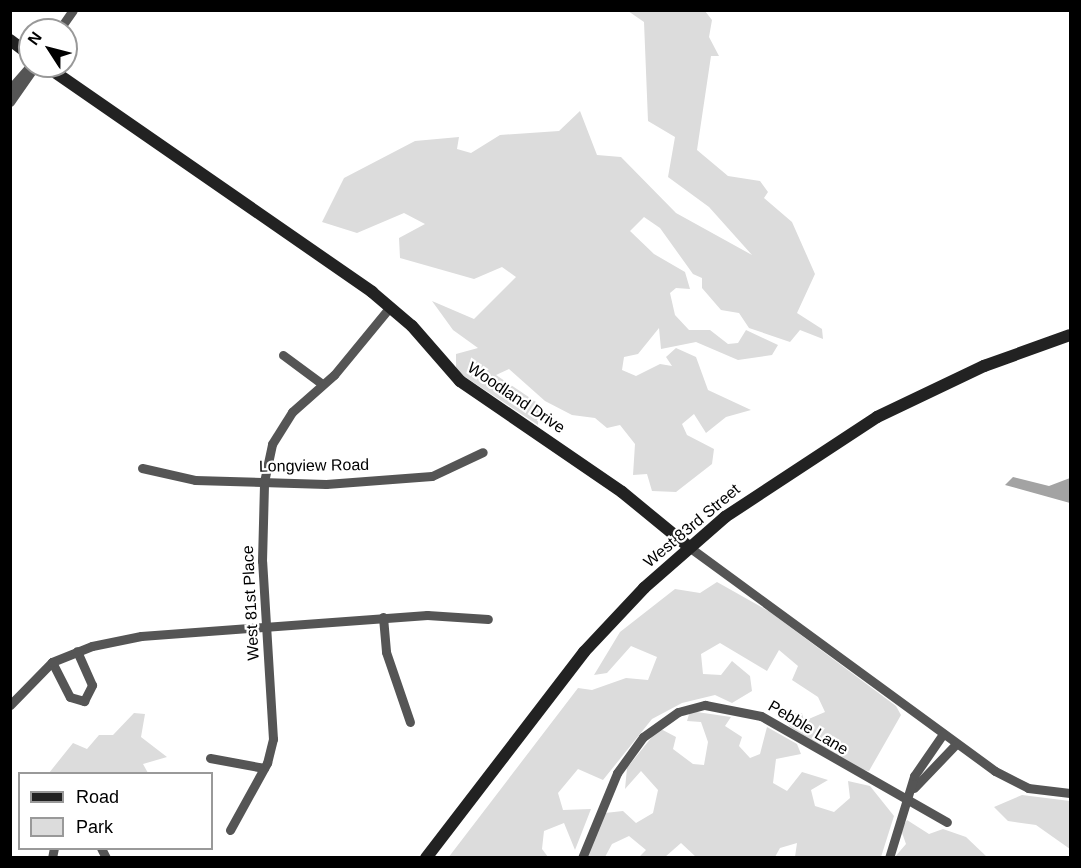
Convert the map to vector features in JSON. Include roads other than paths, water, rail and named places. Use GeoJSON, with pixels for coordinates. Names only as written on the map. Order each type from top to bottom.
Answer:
{"type":"FeatureCollection","features":[{"type":"Feature","properties":{"kind":"main road","name":"Woodland Drive"},"geometry":{"type":"LineString","coordinates":[[62,78],[389,308],[460,381],[622,492],[689,547]]}},
{"type":"Feature","properties":{"kind":"main road","name":"West 83rd Street"},"geometry":{"type":"LineString","coordinates":[[426,858],[584,652],[689,547],[797,465],[877,417],[984,366],[1071,335]]}},
{"type":"Feature","properties":{"kind":"street"},"geometry":{"type":"LineString","coordinates":[[10,102],[27,78]]}},
{"type":"Feature","properties":{"kind":"street","name":"West 81st Place"},"geometry":{"type":"LineString","coordinates":[[230,831],[264,768],[274,717],[267,628],[264,482],[278,432],[389,308]]}},
{"type":"Feature","properties":{"kind":"street"},"geometry":{"type":"LineString","coordinates":[[283,355],[322,384]]}},
{"type":"Feature","properties":{"kind":"street","name":"Longview Road"},"geometry":{"type":"LineString","coordinates":[[142,468],[195,480],[264,482],[432,476],[483,452]]}},
{"type":"Feature","properties":{"kind":"street","name":"Woodland Drive"},"geometry":{"type":"LineString","coordinates":[[689,547],[956,744],[1011,781],[1044,792],[1071,793]]}},
{"type":"Feature","properties":{"kind":"street"},"geometry":{"type":"LineString","coordinates":[[10,705],[52,662],[77,651],[141,636],[267,628],[383,617],[458,614],[488,619]]}},
{"type":"Feature","properties":{"kind":"street"},"geometry":{"type":"LineString","coordinates":[[383,617],[386,652],[410,722]]}},
{"type":"Feature","properties":{"kind":"street"},"geometry":{"type":"LineString","coordinates":[[52,662],[70,697],[84,701],[92,685],[77,651]]}},
{"type":"Feature","properties":{"kind":"street","name":"Pebble Lane"},"geometry":{"type":"LineString","coordinates":[[582,858],[626,758],[656,725],[692,707],[714,705],[760,716],[947,822]]}},
{"type":"Feature","properties":{"kind":"street"},"geometry":{"type":"LineString","coordinates":[[914,789],[914,776],[943,734]]}},
{"type":"Feature","properties":{"kind":"street"},"geometry":{"type":"LineString","coordinates":[[889,858],[914,789],[956,744]]}},
{"type":"Feature","properties":{"kind":"street"},"geometry":{"type":"LineString","coordinates":[[210,758],[264,768]]}}]}
